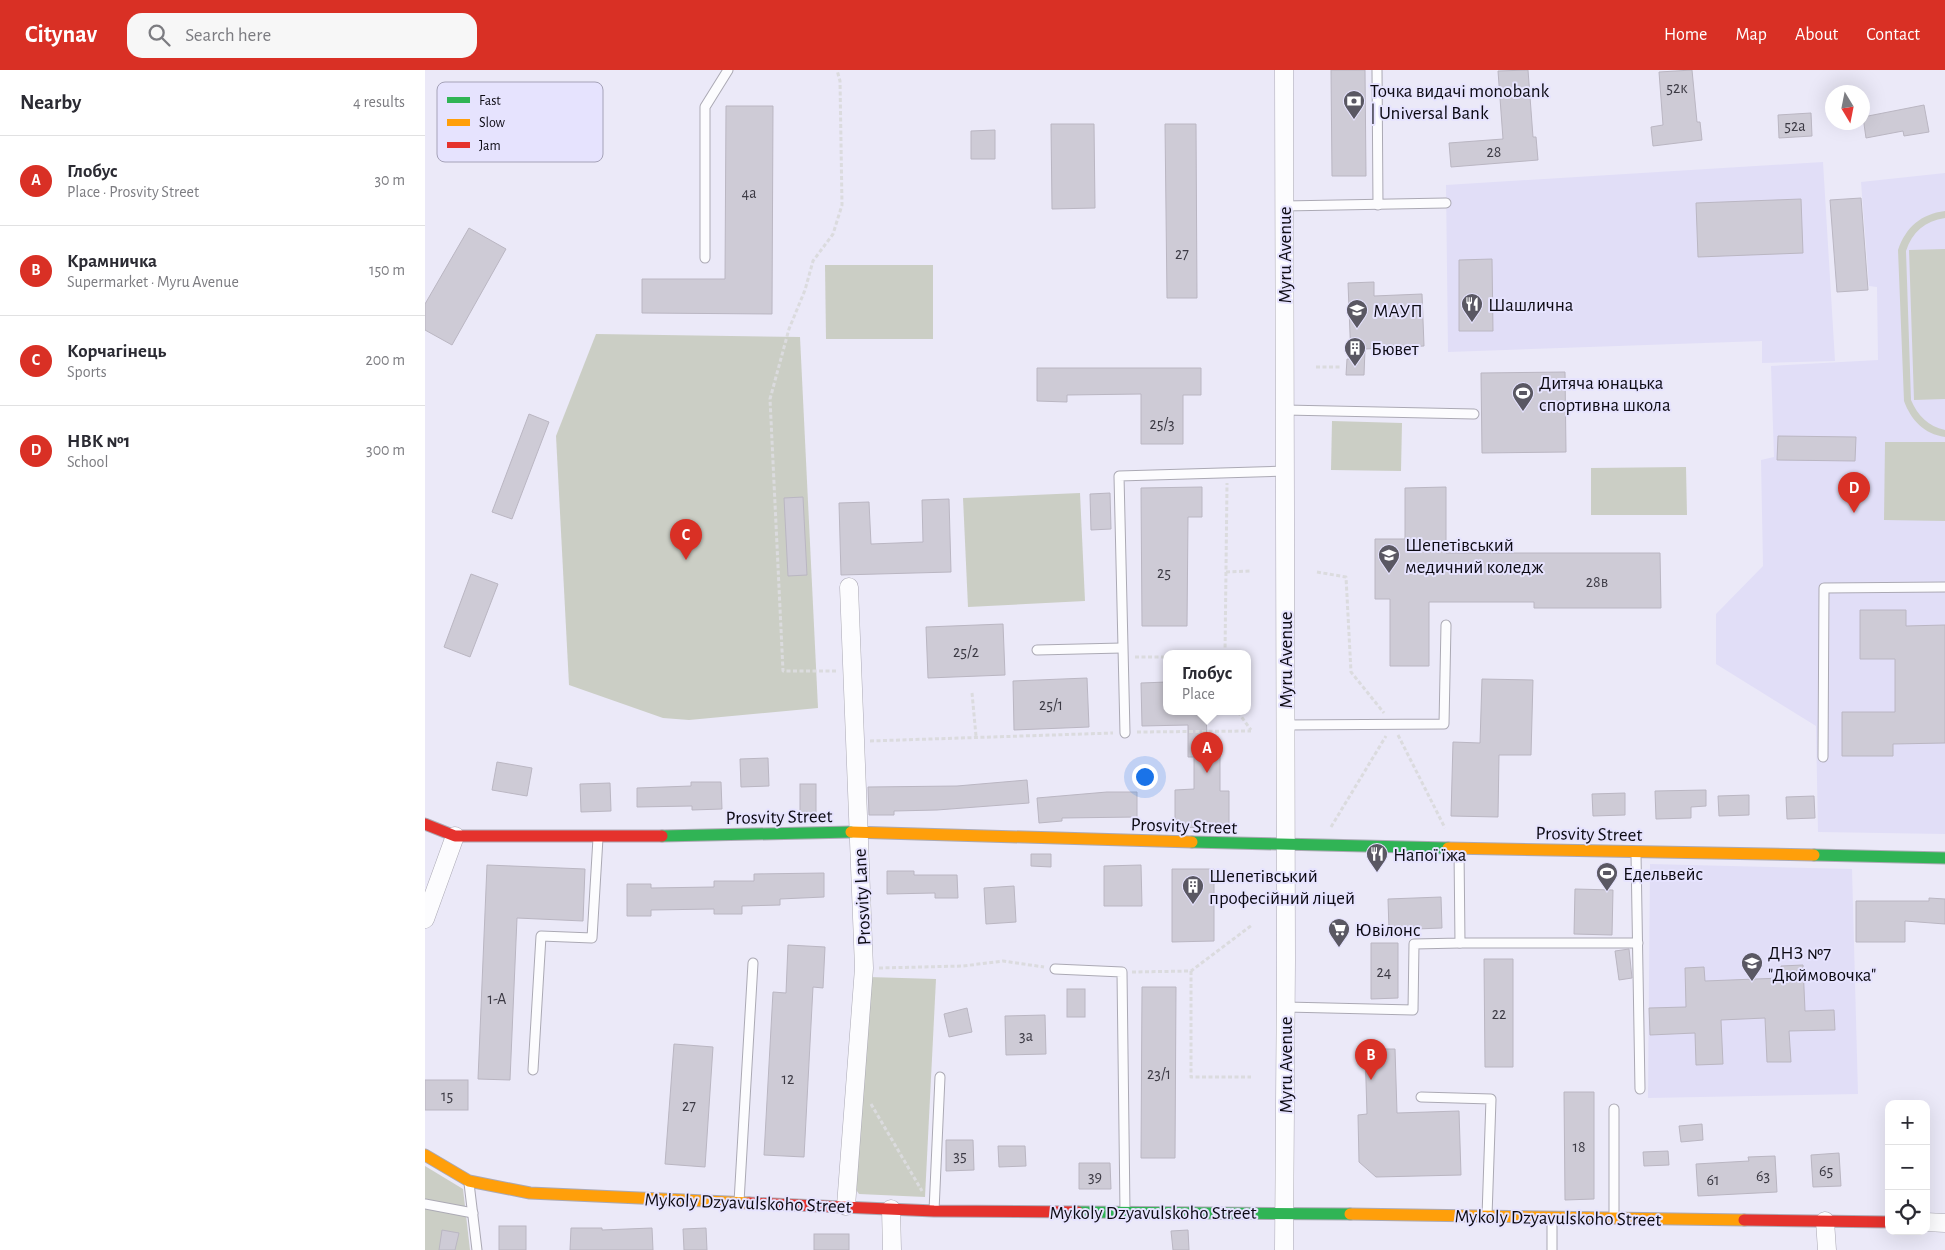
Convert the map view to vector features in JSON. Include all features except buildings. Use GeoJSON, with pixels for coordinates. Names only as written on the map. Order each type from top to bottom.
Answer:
{"type":"FeatureCollection","features":[{"type":"Feature","properties":{"kind":"street","name":"Myru Avenue"},"geometry":{"type":"LineString","coordinates":[[1284,70],[1286,1007],[1284,1250]]}},
{"type":"Feature","properties":{"kind":"street","name":"Prosvity Lane"},"geometry":{"type":"LineString","coordinates":[[846,1206],[864,968],[849,587]]}},
{"type":"Feature","properties":{"kind":"street","name":"Prosvity Street"},"geometry":{"type":"LineString","coordinates":[[425,824],[455,836],[599,837],[858,832],[1285,845],[1945,858]]}},
{"type":"Feature","properties":{"kind":"street"},"geometry":{"type":"LineString","coordinates":[[425,919],[455,836]]}},
{"type":"Feature","properties":{"kind":"street","name":"Mykoly Dzyavulskoho Street"},"geometry":{"type":"LineString","coordinates":[[425,1155],[469,1181],[529,1193],[739,1203],[934,1211],[1284,1213],[1885,1222]]}},
{"type":"Feature","properties":{"kind":"street"},"geometry":{"type":"LineString","coordinates":[[891,1209],[892,1250]]}},
{"type":"Feature","properties":{"kind":"street"},"geometry":{"type":"LineString","coordinates":[[1825,1221],[1827,1250]]}},
{"type":"Feature","properties":{"kind":"street"},"geometry":{"type":"LineString","coordinates":[[1930,1222],[1945,1223]]}},
{"type":"Feature","properties":{"kind":"lane"},"geometry":{"type":"LineString","coordinates":[[705,258],[705,107],[728,70]]}},
{"type":"Feature","properties":{"kind":"lane"},"geometry":{"type":"LineString","coordinates":[[1377,70],[1378,205]]}},
{"type":"Feature","properties":{"kind":"lane"},"geometry":{"type":"LineString","coordinates":[[1284,206],[1446,203]]}},
{"type":"Feature","properties":{"kind":"lane"},"geometry":{"type":"LineString","coordinates":[[1285,410],[1474,414]]}},
{"type":"Feature","properties":{"kind":"lane"},"geometry":{"type":"LineString","coordinates":[[1125,733],[1119,476],[1285,472]]}},
{"type":"Feature","properties":{"kind":"lane"},"geometry":{"type":"LineString","coordinates":[[1823,757],[1824,588],[1945,587]]}},
{"type":"Feature","properties":{"kind":"lane"},"geometry":{"type":"LineString","coordinates":[[1285,725],[1444,724],[1447,625]]}},
{"type":"Feature","properties":{"kind":"lane"},"geometry":{"type":"LineString","coordinates":[[1037,650],[1122,652]]}},
{"type":"Feature","properties":{"kind":"lane"},"geometry":{"type":"LineString","coordinates":[[533,1070],[541,936],[592,938],[599,837]]}},
{"type":"Feature","properties":{"kind":"lane"},"geometry":{"type":"LineString","coordinates":[[1459,848],[1460,943]]}},
{"type":"Feature","properties":{"kind":"lane"},"geometry":{"type":"LineString","coordinates":[[1636,852],[1640,1089]]}},
{"type":"Feature","properties":{"kind":"lane"},"geometry":{"type":"LineString","coordinates":[[1286,1007],[1413,1010],[1414,944],[1638,943]]}},
{"type":"Feature","properties":{"kind":"lane"},"geometry":{"type":"LineString","coordinates":[[739,1203],[753,963]]}},
{"type":"Feature","properties":{"kind":"lane"},"geometry":{"type":"LineString","coordinates":[[1055,969],[1122,972],[1125,1212]]}},
{"type":"Feature","properties":{"kind":"lane"},"geometry":{"type":"LineString","coordinates":[[934,1211],[939,1077]]}},
{"type":"Feature","properties":{"kind":"lane"},"geometry":{"type":"LineString","coordinates":[[1421,1097],[1491,1099],[1487,1216]]}},
{"type":"Feature","properties":{"kind":"lane"},"geometry":{"type":"LineString","coordinates":[[1615,1108],[1615,1218]]}},
{"type":"Feature","properties":{"kind":"lane"},"geometry":{"type":"LineString","coordinates":[[469,1181],[477,1250]]}},
{"type":"Feature","properties":{"kind":"lane"},"geometry":{"type":"LineString","coordinates":[[425,1204],[473,1213]]}},
{"type":"Feature","properties":{"kind":"lane"},"geometry":{"type":"LineString","coordinates":[[1551,1217],[1552,1250]]}},
{"type":"Feature","properties":{"kind":"path"},"geometry":{"type":"LineString","coordinates":[[837,70],[840,81],[842,205],[833,234],[813,261],[805,290],[789,329],[770,399],[783,670],[852,671]]}},
{"type":"Feature","properties":{"kind":"path"},"geometry":{"type":"LineString","coordinates":[[1316,367],[1342,367]]}},
{"type":"Feature","properties":{"kind":"path"},"geometry":{"type":"LineString","coordinates":[[1225,650],[1227,472]]}},
{"type":"Feature","properties":{"kind":"path"},"geometry":{"type":"LineString","coordinates":[[1226,572],[1250,571]]}},
{"type":"Feature","properties":{"kind":"path"},"geometry":{"type":"LineString","coordinates":[[1317,572],[1346,577],[1351,672],[1393,724],[1447,833]]}},
{"type":"Feature","properties":{"kind":"path"},"geometry":{"type":"LineString","coordinates":[[1122,652],[1163,657]]}},
{"type":"Feature","properties":{"kind":"path"},"geometry":{"type":"LineString","coordinates":[[972,692],[975,736]]}},
{"type":"Feature","properties":{"kind":"path"},"geometry":{"type":"LineString","coordinates":[[855,742],[975,736],[1251,731],[1240,715]]}},
{"type":"Feature","properties":{"kind":"path"},"geometry":{"type":"LineString","coordinates":[[1327,834],[1393,724]]}},
{"type":"Feature","properties":{"kind":"path"},"geometry":{"type":"LineString","coordinates":[[1122,972],[1191,971],[1252,925]]}},
{"type":"Feature","properties":{"kind":"path"},"geometry":{"type":"LineString","coordinates":[[864,968],[963,966],[1003,961],[1055,969]]}},
{"type":"Feature","properties":{"kind":"path"},"geometry":{"type":"LineString","coordinates":[[1191,971],[1191,1077],[1251,1077]]}},
{"type":"Feature","properties":{"kind":"path"},"geometry":{"type":"LineString","coordinates":[[869,1102],[934,1211]]}},
{"type":"Feature","properties":{"kind":"shaded area"},"geometry":{"type":"Polygon","coordinates":[[[1823,162],[1835,361],[1762,363],[1762,341],[1448,352],[1446,185],[1823,162]]]}},
{"type":"Feature","properties":{"kind":"shaded area"},"geometry":{"type":"Polygon","coordinates":[[[1945,173],[1945,834],[1818,832],[1816,726],[1716,664],[1716,614],[1763,566],[1761,460],[1774,457],[1771,366],[1878,360],[1877,287],[1869,286],[1861,182],[1945,173]]]}},
{"type":"Feature","properties":{"kind":"shaded area"},"geometry":{"type":"Polygon","coordinates":[[[1945,211],[1945,218],[1920,228],[1912,238],[1906,251],[1911,400],[1924,420],[1945,430],[1945,437],[1931,433],[1919,425],[1910,414],[1904,401],[1898,250],[1905,235],[1915,223],[1929,215],[1945,211]]]}},
{"type":"Feature","properties":{"kind":"shaded area"},"geometry":{"type":"Polygon","coordinates":[[[1945,249],[1945,399],[1914,400],[1909,250],[1945,249]]]}},
{"type":"Feature","properties":{"kind":"shaded area"},"geometry":{"type":"Polygon","coordinates":[[[825,265],[933,265],[933,339],[826,339],[825,265]]]}},
{"type":"Feature","properties":{"kind":"shaded area"},"geometry":{"type":"Polygon","coordinates":[[[596,334],[800,337],[818,708],[689,720],[663,718],[569,685],[556,436],[596,334]]]}},
{"type":"Feature","properties":{"kind":"shaded area"},"geometry":{"type":"Polygon","coordinates":[[[1332,421],[1402,423],[1401,471],[1331,470],[1332,421]]]}},
{"type":"Feature","properties":{"kind":"shaded area"},"geometry":{"type":"Polygon","coordinates":[[[1885,442],[1945,442],[1945,521],[1884,520],[1885,442]]]}},
{"type":"Feature","properties":{"kind":"shaded area"},"geometry":{"type":"Polygon","coordinates":[[[1686,467],[1687,515],[1591,515],[1591,468],[1686,467]]]}},
{"type":"Feature","properties":{"kind":"shaded area"},"geometry":{"type":"Polygon","coordinates":[[[1080,493],[1085,601],[968,607],[963,498],[1080,493]]]}},
{"type":"Feature","properties":{"kind":"shaded area","name":"ДНЗ №7 \"Дюймовочка\""},"geometry":{"type":"Polygon","coordinates":[[[1650,864],[1852,869],[1858,1094],[1648,1098],[1650,864]]]}},
{"type":"Feature","properties":{"kind":"shaded area"},"geometry":{"type":"Polygon","coordinates":[[[868,977],[936,979],[925,1197],[859,1194],[852,1184],[868,977]]]}},
{"type":"Feature","properties":{"kind":"shaded area"},"geometry":{"type":"Polygon","coordinates":[[[425,1166],[463,1189],[470,1250],[425,1250],[425,1166]]]}},
{"type":"Feature","properties":{"kind":"traffic: fast"},"geometry":{"type":"LineString","coordinates":[[662,836],[851,832]]}},
{"type":"Feature","properties":{"kind":"traffic: fast"},"geometry":{"type":"LineString","coordinates":[[1192,842],[1448,848]]}},
{"type":"Feature","properties":{"kind":"traffic: fast"},"geometry":{"type":"LineString","coordinates":[[1814,855],[1945,858]]}},
{"type":"Feature","properties":{"kind":"traffic: fast"},"geometry":{"type":"LineString","coordinates":[[1078,1212],[1350,1214]]}},
{"type":"Feature","properties":{"kind":"traffic: slow"},"geometry":{"type":"LineString","coordinates":[[851,832],[1192,842]]}},
{"type":"Feature","properties":{"kind":"traffic: slow"},"geometry":{"type":"LineString","coordinates":[[1448,848],[1814,855]]}},
{"type":"Feature","properties":{"kind":"traffic: slow"},"geometry":{"type":"LineString","coordinates":[[425,1155],[469,1181],[530,1193],[749,1203]]}},
{"type":"Feature","properties":{"kind":"traffic: slow"},"geometry":{"type":"LineString","coordinates":[[1350,1214],[1744,1220]]}},
{"type":"Feature","properties":{"kind":"traffic: jam"},"geometry":{"type":"LineString","coordinates":[[425,824],[455,836],[662,836]]}},
{"type":"Feature","properties":{"kind":"traffic: jam"},"geometry":{"type":"LineString","coordinates":[[749,1203],[934,1211],[1078,1212]]}},
{"type":"Feature","properties":{"kind":"traffic: jam"},"geometry":{"type":"LineString","coordinates":[[1744,1220],[1885,1222]]}},
{"type":"Feature","properties":{"kind":"place","name":"Точка видачі monobank | Universal Bank"},"geometry":{"type":"Point","coordinates":[1354,120]}},
{"type":"Feature","properties":{"kind":"place","name":"Шашлична"},"geometry":{"type":"Point","coordinates":[1472,323]}},
{"type":"Feature","properties":{"kind":"place","name":"МАУП"},"geometry":{"type":"Point","coordinates":[1357,329]}},
{"type":"Feature","properties":{"kind":"place","name":"Бювет"},"geometry":{"type":"Point","coordinates":[1355,367]}},
{"type":"Feature","properties":{"kind":"place","name":"Дитяча юнацька спортивна школа"},"geometry":{"type":"Point","coordinates":[1523,412]}},
{"type":"Feature","properties":{"kind":"place","name":"НВК №1"},"geometry":{"type":"Point","coordinates":[1854,513]}},
{"type":"Feature","properties":{"kind":"place","name":"Корчагінець"},"geometry":{"type":"Point","coordinates":[686,560]}},
{"type":"Feature","properties":{"kind":"place","name":"Шепетівський медичний коледж"},"geometry":{"type":"Point","coordinates":[1389,574]}},
{"type":"Feature","properties":{"kind":"place","name":"Глобус"},"geometry":{"type":"Point","coordinates":[1207,773]}},
{"type":"Feature","properties":{"kind":"place","name":"Напої їжа"},"geometry":{"type":"Point","coordinates":[1377,873]}},
{"type":"Feature","properties":{"kind":"place","name":"Едельвейс"},"geometry":{"type":"Point","coordinates":[1607,892]}},
{"type":"Feature","properties":{"kind":"place","name":"Шепетівський професійний ліцей"},"geometry":{"type":"Point","coordinates":[1193,905]}},
{"type":"Feature","properties":{"kind":"place","name":"Ювілонс"},"geometry":{"type":"Point","coordinates":[1339,948]}},
{"type":"Feature","properties":{"kind":"place","name":"ДНЗ №7 \"Дюймовочка\""},"geometry":{"type":"Point","coordinates":[1752,982]}},
{"type":"Feature","properties":{"kind":"place","name":"Крамничка"},"geometry":{"type":"Point","coordinates":[1371,1080]}}]}
